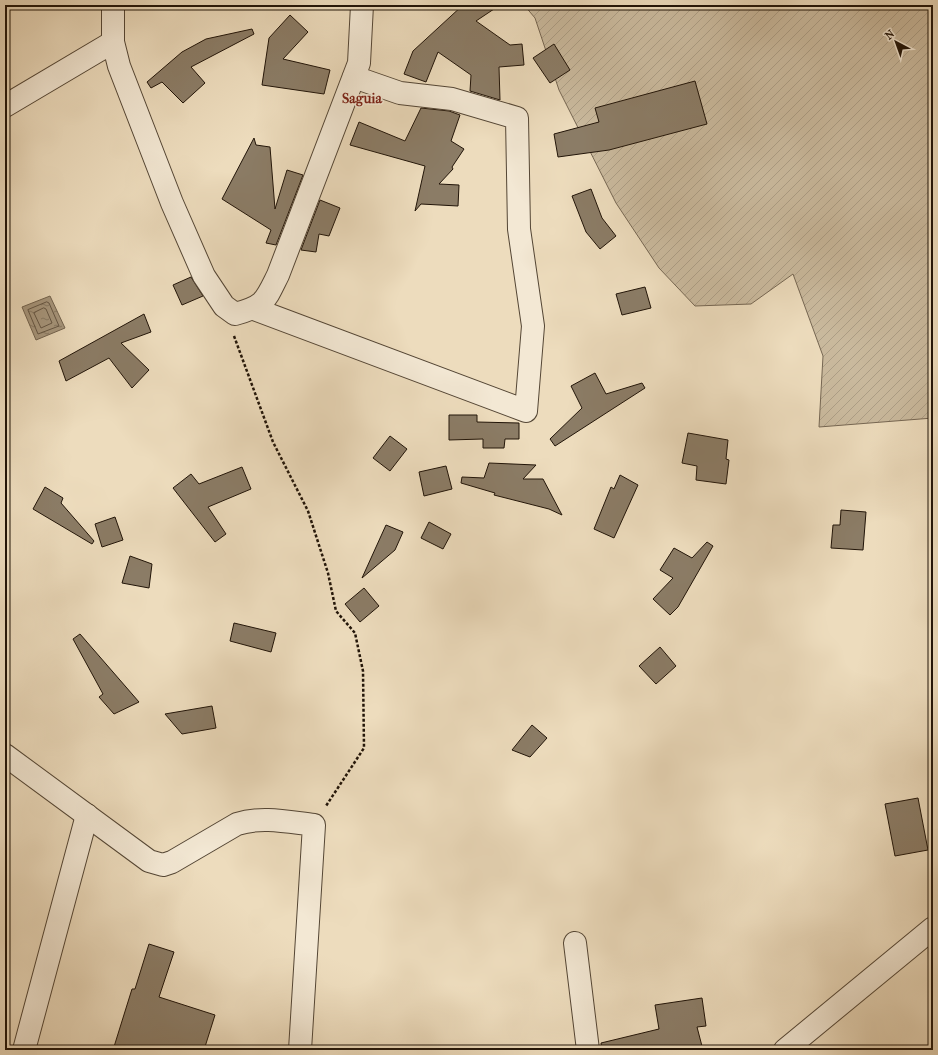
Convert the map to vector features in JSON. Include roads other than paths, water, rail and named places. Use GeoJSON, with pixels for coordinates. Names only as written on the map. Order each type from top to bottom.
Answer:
{"type":"FeatureCollection","features":[{"type":"Feature","properties":{"kind":"street"},"geometry":{"type":"LineString","coordinates":[[113,5],[113,42],[119,66],[172,203],[204,276],[224,306],[235,314],[254,309],[266,299],[278,275],[359,63],[362,5]]}},
{"type":"Feature","properties":{"kind":"street"},"geometry":{"type":"LineString","coordinates":[[5,106],[113,42]]}},
{"type":"Feature","properties":{"kind":"street"},"geometry":{"type":"LineString","coordinates":[[254,309],[526,411],[533,326],[519,229],[517,118],[452,99],[400,93],[354,77]]}},
{"type":"Feature","properties":{"kind":"street"},"geometry":{"type":"LineString","coordinates":[[5,756],[149,861],[162,865],[172,862],[237,824],[247,821],[260,819],[314,825],[300,1050]]}},
{"type":"Feature","properties":{"kind":"street"},"geometry":{"type":"LineString","coordinates":[[24,1050],[87,815]]}},
{"type":"Feature","properties":{"kind":"street"},"geometry":{"type":"LineString","coordinates":[[785,1050],[933,928]]}},
{"type":"Feature","properties":{"kind":"street"},"geometry":{"type":"LineString","coordinates":[[575,943],[588,1050]]}},
{"type":"Feature","properties":{"kind":"water"},"geometry":{"type":"Polygon","coordinates":[[[50,296],[65,328],[36,340],[22,307],[50,296]]]}},
{"type":"Feature","properties":{"kind":"district","name":"Saguia"},"geometry":{"type":"Point","coordinates":[362,98]}}]}
